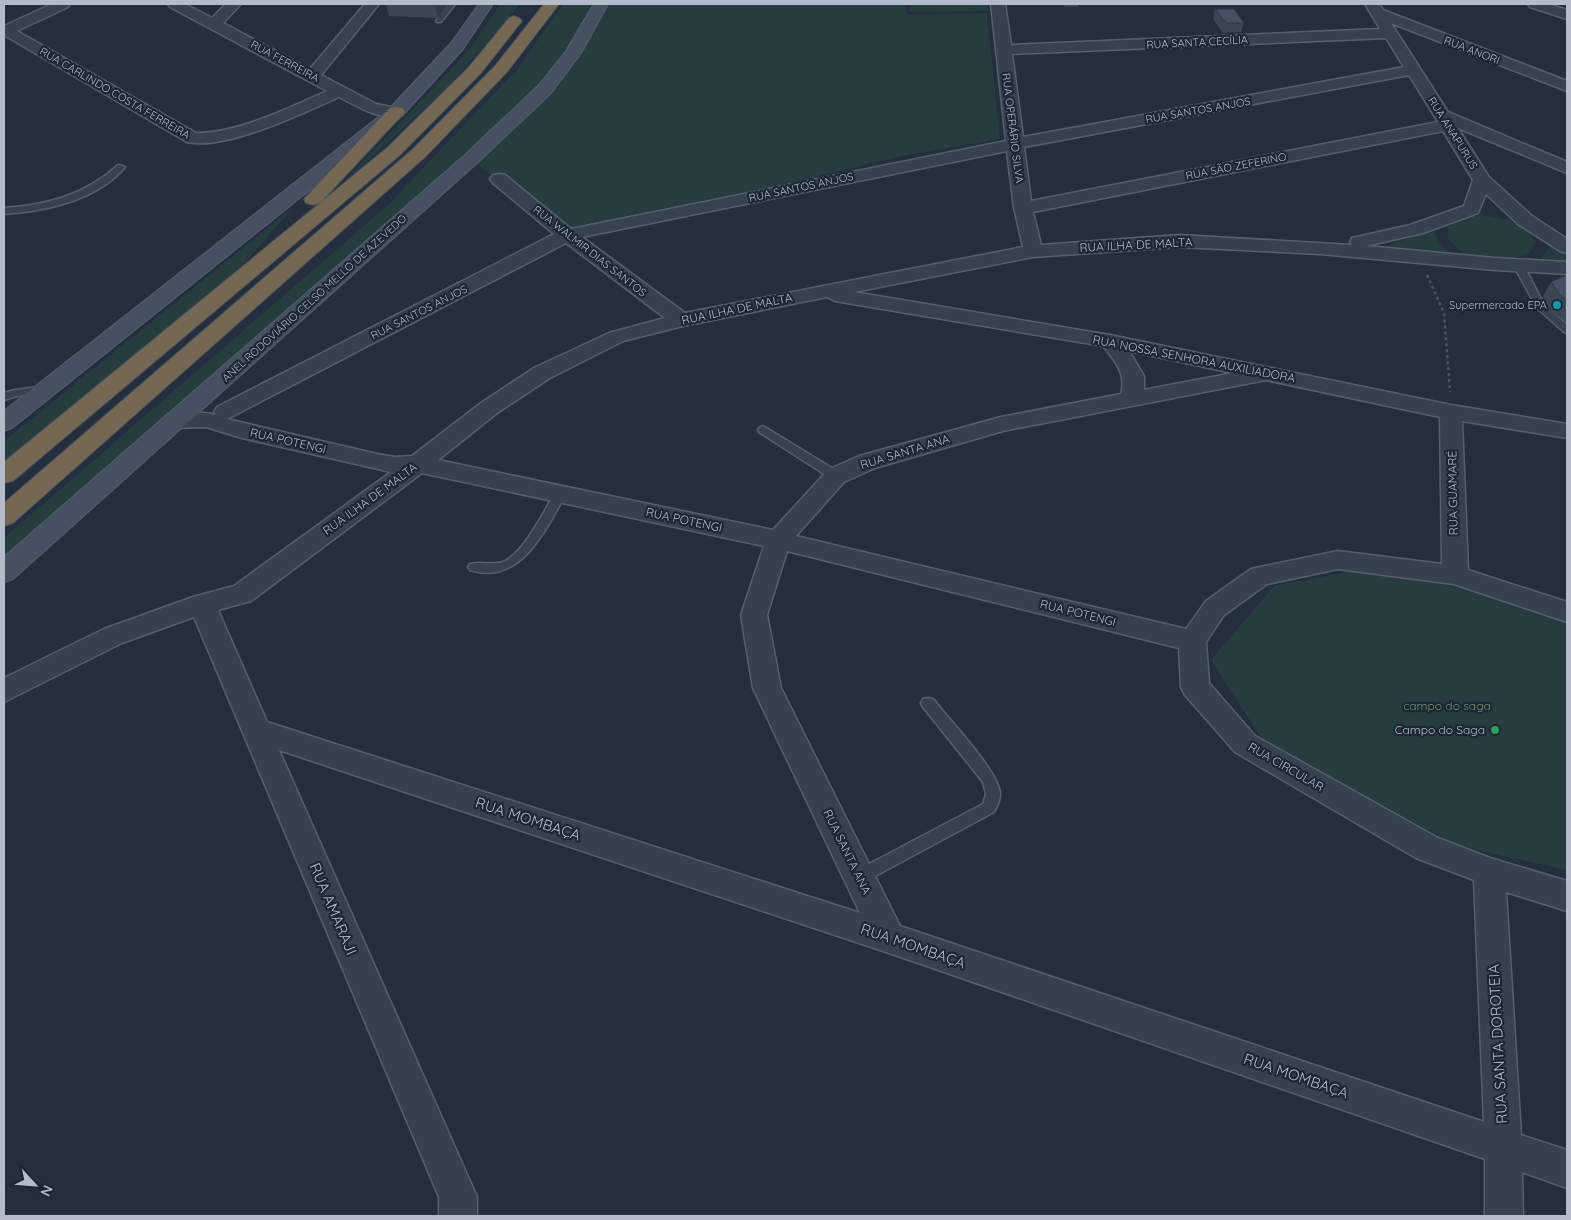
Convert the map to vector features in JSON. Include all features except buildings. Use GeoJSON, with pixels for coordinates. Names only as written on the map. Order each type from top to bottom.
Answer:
{"type":"FeatureCollection","features":[{"type":"Feature","properties":{"kind":"highway"},"geometry":{"type":"LineString","coordinates":[[4,475],[394,151],[475,70],[528,4]]}},
{"type":"Feature","properties":{"kind":"highway"},"geometry":{"type":"LineString","coordinates":[[4,517],[419,153],[501,68],[552,4]]}},
{"type":"Feature","properties":{"kind":"highway"},"geometry":{"type":"LineString","coordinates":[[224,292],[396,112]]}},
{"type":"Feature","properties":{"kind":"main road"},"geometry":{"type":"LineString","coordinates":[[4,422],[396,112],[457,46],[486,4]]}},
{"type":"Feature","properties":{"kind":"main road","name":"ANEL RODOVIÁRIO CELSO MELLO DE AZEVEDO"},"geometry":{"type":"LineString","coordinates":[[4,572],[471,159],[546,89],[573,53],[601,4]]}},
{"type":"Feature","properties":{"kind":"street"},"geometry":{"type":"LineString","coordinates":[[4,30],[63,4]]}},
{"type":"Feature","properties":{"kind":"street","name":"RUA FERREIRA"},"geometry":{"type":"LineString","coordinates":[[175,4],[372,108],[396,112]]}},
{"type":"Feature","properties":{"kind":"street"},"geometry":{"type":"LineString","coordinates":[[214,24],[234,4]]}},
{"type":"Feature","properties":{"kind":"street"},"geometry":{"type":"LineString","coordinates":[[312,76],[372,4]]}},
{"type":"Feature","properties":{"kind":"street","name":"RUA OPERÁRIO SILVA"},"geometry":{"type":"LineString","coordinates":[[998,4],[1023,208],[1033,251]]}},
{"type":"Feature","properties":{"kind":"street"},"geometry":{"type":"LineString","coordinates":[[1536,4],[1567,15]]}},
{"type":"Feature","properties":{"kind":"street","name":"RUA ANAPURUS"},"geometry":{"type":"LineString","coordinates":[[1375,8],[1482,180],[1472,209]]}},
{"type":"Feature","properties":{"kind":"street","name":"RUA ANORI"},"geometry":{"type":"LineString","coordinates":[[1375,8],[1567,85]]}},
{"type":"Feature","properties":{"kind":"street","name":"RUA CARLINDO COSTA FERREIRA"},"geometry":{"type":"LineString","coordinates":[[4,30],[193,138],[200,139],[239,130],[306,107],[340,91]]}},
{"type":"Feature","properties":{"kind":"street","name":"RUA SANTA CECÍLIA"},"geometry":{"type":"LineString","coordinates":[[1004,50],[1390,33]]}},
{"type":"Feature","properties":{"kind":"street","name":"RUA SANTOS ANJOS"},"geometry":{"type":"LineString","coordinates":[[225,412],[567,235],[1014,144],[1413,70]]}},
{"type":"Feature","properties":{"kind":"street"},"geometry":{"type":"LineString","coordinates":[[1445,120],[1567,168]]}},
{"type":"Feature","properties":{"kind":"street","name":"RUA SÃO ZEFERINO"},"geometry":{"type":"LineString","coordinates":[[1023,208],[1445,120]]}},
{"type":"Feature","properties":{"kind":"street","name":"RUA WALMIR DIAS SANTOS"},"geometry":{"type":"LineString","coordinates":[[500,179],[567,235],[682,320]]}},
{"type":"Feature","properties":{"kind":"street"},"geometry":{"type":"LineString","coordinates":[[1482,180],[1529,223],[1539,235],[1542,248],[1532,260],[1519,266]]}},
{"type":"Feature","properties":{"kind":"street"},"geometry":{"type":"LineString","coordinates":[[1320,248],[1391,236],[1443,222],[1472,209],[1499,213],[1529,223],[1567,247]]}},
{"type":"Feature","properties":{"kind":"street"},"geometry":{"type":"LineString","coordinates":[[1443,222],[1440,235],[1452,250],[1472,262]]}},
{"type":"Feature","properties":{"kind":"street","name":"RUA ILHA DE MALTA"},"geometry":{"type":"LineString","coordinates":[[4,691],[113,636],[202,604],[242,594],[418,464],[489,408],[542,373],[616,338],[682,320],[1033,251],[1179,241],[1320,248],[1519,266],[1567,268]]}},
{"type":"Feature","properties":{"kind":"street","name":"RUA NOSSA SENHORA AUXILIADORA"},"geometry":{"type":"LineString","coordinates":[[820,292],[1110,341],[1451,412],[1567,431]]}},
{"type":"Feature","properties":{"kind":"street"},"geometry":{"type":"LineString","coordinates":[[1110,341],[1129,367],[1135,381],[1134,391],[1129,401]]}},
{"type":"Feature","properties":{"kind":"street"},"geometry":{"type":"LineString","coordinates":[[235,368],[226,388],[225,412],[242,431]]}},
{"type":"Feature","properties":{"kind":"street","name":"RUA SANTA ANA"},"geometry":{"type":"LineString","coordinates":[[890,938],[767,688],[754,615],[778,540],[836,476],[867,462],[1001,424],[1269,374]]}},
{"type":"Feature","properties":{"kind":"street","name":"RUA GUAMARÉ"},"geometry":{"type":"LineString","coordinates":[[1451,412],[1455,575]]}},
{"type":"Feature","properties":{"kind":"street","name":"RUA POTENGI"},"geometry":{"type":"LineString","coordinates":[[174,422],[207,420],[242,431],[377,462],[396,465],[418,464],[778,540],[1192,641]]}},
{"type":"Feature","properties":{"kind":"street"},"geometry":{"type":"LineString","coordinates":[[1192,641],[1215,608],[1260,576],[1338,560],[1455,575],[1567,612]]}},
{"type":"Feature","properties":{"kind":"street","name":"RUA AMARAJI"},"geometry":{"type":"LineString","coordinates":[[202,604],[464,1210]]}},
{"type":"Feature","properties":{"kind":"street","name":"RUA CIRCULAR"},"geometry":{"type":"LineString","coordinates":[[1192,641],[1195,687],[1245,744],[1427,848],[1489,872],[1567,896]]}},
{"type":"Feature","properties":{"kind":"street","name":"RUA MOMBAÇA"},"geometry":{"type":"LineString","coordinates":[[256,730],[890,938],[1567,1168]]}},
{"type":"Feature","properties":{"kind":"street","name":"RUA SANTA DOROTEIA"},"geometry":{"type":"LineString","coordinates":[[1489,872],[1503,1146],[1504,1216]]}},
{"type":"Feature","properties":{"kind":"lane"},"geometry":{"type":"LineString","coordinates":[[439,21],[452,4]]}},
{"type":"Feature","properties":{"kind":"lane"},"geometry":{"type":"LineString","coordinates":[[4,211],[19,210],[70,199],[95,189],[110,179],[121,167]]}},
{"type":"Feature","properties":{"kind":"lane"},"geometry":{"type":"LineString","coordinates":[[1519,266],[1540,306],[1567,330]]}},
{"type":"Feature","properties":{"kind":"lane"},"geometry":{"type":"LineString","coordinates":[[4,398],[15,394],[46,389]]}},
{"type":"Feature","properties":{"kind":"lane"},"geometry":{"type":"LineString","coordinates":[[763,430],[836,476]]}},
{"type":"Feature","properties":{"kind":"lane"},"geometry":{"type":"LineString","coordinates":[[474,567],[497,568],[510,564],[522,553],[560,494]]}},
{"type":"Feature","properties":{"kind":"lane"},"geometry":{"type":"LineString","coordinates":[[859,877],[989,808],[993,794],[990,780],[928,703]]}},
{"type":"Feature","properties":{"kind":"path"},"geometry":{"type":"LineString","coordinates":[[1419,257],[1444,314],[1451,412]]}},
{"type":"Feature","properties":{"kind":"green space"},"geometry":{"type":"Polygon","coordinates":[[[500,4],[520,4],[449,86],[336,190],[469,50],[500,4]]]}},
{"type":"Feature","properties":{"kind":"green space"},"geometry":{"type":"Polygon","coordinates":[[[563,4],[594,4],[543,85],[595,16],[601,4],[906,4],[906,15],[987,13],[1000,139],[903,156],[567,235],[471,159],[398,216],[4,563],[4,538],[388,205],[518,68],[563,4]]]}},
{"type":"Feature","properties":{"kind":"green space"},"geometry":{"type":"Polygon","coordinates":[[[909,4],[987,4],[989,11],[910,12],[909,4]]]}},
{"type":"Feature","properties":{"kind":"green space"},"geometry":{"type":"Polygon","coordinates":[[[294,207],[230,279],[4,468],[4,441],[294,207]]]}},
{"type":"Feature","properties":{"kind":"green space"},"geometry":{"type":"Polygon","coordinates":[[[1481,215],[1512,222],[1530,235],[1536,242],[1528,255],[1494,260],[1476,259],[1458,249],[1448,239],[1448,226],[1458,219],[1481,215]]]}},
{"type":"Feature","properties":{"kind":"green space"},"geometry":{"type":"Polygon","coordinates":[[[1432,228],[1442,245],[1458,257],[1382,248],[1432,228]]]}},
{"type":"Feature","properties":{"kind":"green space"},"geometry":{"type":"Polygon","coordinates":[[[1546,239],[1567,251],[1567,265],[1532,264],[1540,260],[1549,248],[1546,239]]]}},
{"type":"Feature","properties":{"kind":"green space","name":"campo do saga"},"geometry":{"type":"Polygon","coordinates":[[[1352,571],[1455,583],[1567,620],[1567,870],[1462,847],[1267,747],[1211,660],[1274,586],[1352,571]]]}},
{"type":"Feature","properties":{"kind":"place","name":"Supermercado EPA"},"geometry":{"type":"Point","coordinates":[1557,305]}},
{"type":"Feature","properties":{"kind":"place","name":"Campo do Saga"},"geometry":{"type":"Point","coordinates":[1495,730]}}]}
